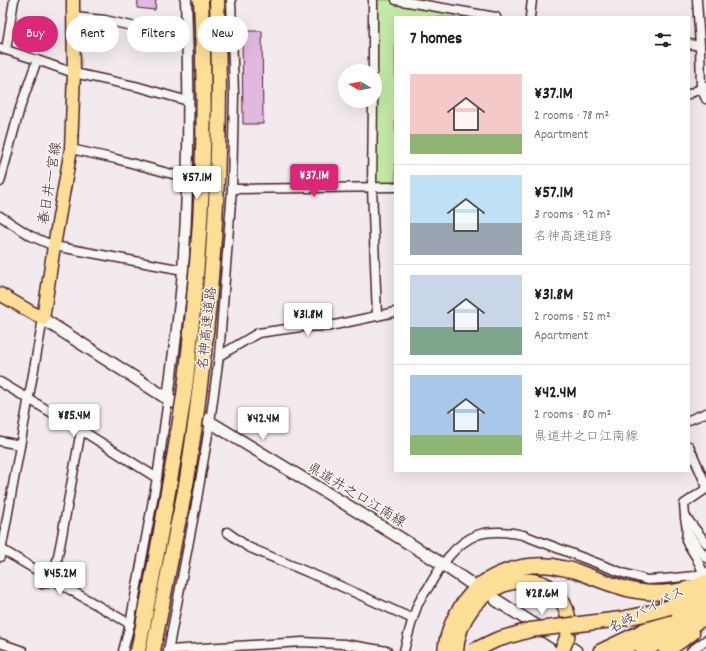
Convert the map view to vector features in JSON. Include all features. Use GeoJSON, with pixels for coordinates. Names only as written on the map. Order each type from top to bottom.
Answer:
{"type":"FeatureCollection","features":[{"type":"Feature","properties":{"kind":"highway","name":"名神高速道路"},"geometry":{"type":"LineString","coordinates":[[138,651],[161,537],[184,394],[192,326],[198,256],[202,174],[204,105],[202,0]]}},
{"type":"Feature","properties":{"kind":"highway","name":"名神高速道路"},"geometry":{"type":"LineString","coordinates":[[153,651],[188,475],[203,366],[213,255],[217,182],[219,97],[217,0]]}},
{"type":"Feature","properties":{"kind":"highway"},"geometry":{"type":"LineString","coordinates":[[453,643],[453,621],[473,592],[497,575],[514,569],[528,566],[551,566],[576,571],[618,587],[640,592],[662,593],[694,588],[705,576]]}},
{"type":"Feature","properties":{"kind":"highway"},"geometry":{"type":"LineString","coordinates":[[445,651],[453,643],[472,608],[485,595],[503,584],[517,580],[536,582],[549,587],[555,592],[563,604],[569,620],[563,646]]}},
{"type":"Feature","properties":{"kind":"highway"},"geometry":{"type":"LineString","coordinates":[[473,651],[496,640],[530,630],[621,619],[645,614],[670,607],[706,591]]}},
{"type":"Feature","properties":{"kind":"highway","name":"名岐バイパス"},"geometry":{"type":"LineString","coordinates":[[600,651],[640,632],[706,595]]}},
{"type":"Feature","properties":{"kind":"highway"},"geometry":{"type":"LineString","coordinates":[[619,651],[706,604]]}},
{"type":"Feature","properties":{"kind":"highway"},"geometry":{"type":"LineString","coordinates":[[642,651],[706,617]]}},
{"type":"Feature","properties":{"kind":"highway"},"geometry":{"type":"LineString","coordinates":[[650,651],[706,622]]}},
{"type":"Feature","properties":{"kind":"highway"},"geometry":{"type":"LineString","coordinates":[[666,651],[706,622]]}},
{"type":"Feature","properties":{"kind":"highway"},"geometry":{"type":"LineString","coordinates":[[672,651],[706,628]]}},
{"type":"Feature","properties":{"kind":"main road","name":"春日井一宮線"},"geometry":{"type":"LineString","coordinates":[[73,0],[73,16]]}},
{"type":"Feature","properties":{"kind":"main road","name":"春日井一宮線"},"geometry":{"type":"LineString","coordinates":[[43,319],[71,149],[74,52]]}},
{"type":"Feature","properties":{"kind":"main road"},"geometry":{"type":"LineString","coordinates":[[0,294],[43,319]]}},
{"type":"Feature","properties":{"kind":"main road","name":"県道井之口江南線"},"geometry":{"type":"LineString","coordinates":[[43,319],[168,399],[210,422],[362,514],[470,583]]}},
{"type":"Feature","properties":{"kind":"main road"},"geometry":{"type":"LineString","coordinates":[[496,600],[576,651]]}},
{"type":"Feature","properties":{"kind":"street"},"geometry":{"type":"LineString","coordinates":[[14,0],[3,49],[74,73],[139,87],[188,101]]}},
{"type":"Feature","properties":{"kind":"street"},"geometry":{"type":"LineString","coordinates":[[186,0],[187,16]]}},
{"type":"Feature","properties":{"kind":"street"},"geometry":{"type":"LineString","coordinates":[[231,0],[234,94],[232,189],[219,356],[197,499],[168,650],[303,642],[344,644],[387,651]]}},
{"type":"Feature","properties":{"kind":"street"},"geometry":{"type":"LineString","coordinates":[[373,0],[373,64]]}},
{"type":"Feature","properties":{"kind":"street"},"geometry":{"type":"LineString","coordinates":[[396,0],[490,16]]}},
{"type":"Feature","properties":{"kind":"street"},"geometry":{"type":"LineString","coordinates":[[530,16],[532,0]]}},
{"type":"Feature","properties":{"kind":"street"},"geometry":{"type":"LineString","coordinates":[[697,0],[706,99]]}},
{"type":"Feature","properties":{"kind":"street"},"geometry":{"type":"LineString","coordinates":[[690,44],[700,46]]}},
{"type":"Feature","properties":{"kind":"street"},"geometry":{"type":"LineString","coordinates":[[123,651],[130,624],[157,478],[183,270],[187,178],[188,52]]}},
{"type":"Feature","properties":{"kind":"street"},"geometry":{"type":"LineString","coordinates":[[0,182],[20,108],[36,60]]}},
{"type":"Feature","properties":{"kind":"street"},"geometry":{"type":"LineString","coordinates":[[690,94],[704,87]]}},
{"type":"Feature","properties":{"kind":"street"},"geometry":{"type":"LineString","coordinates":[[373,108],[372,187],[376,316]]}},
{"type":"Feature","properties":{"kind":"street"},"geometry":{"type":"LineString","coordinates":[[71,149],[116,159],[187,178]]}},
{"type":"Feature","properties":{"kind":"street"},"geometry":{"type":"LineString","coordinates":[[232,189],[394,187]]}},
{"type":"Feature","properties":{"kind":"street"},"geometry":{"type":"LineString","coordinates":[[0,216],[31,236],[54,246],[183,270]]}},
{"type":"Feature","properties":{"kind":"street"},"geometry":{"type":"LineString","coordinates":[[219,356],[258,333],[301,327],[330,326],[394,312]]}},
{"type":"Feature","properties":{"kind":"street"},"geometry":{"type":"LineString","coordinates":[[43,319],[1,553],[53,580],[130,624]]}},
{"type":"Feature","properties":{"kind":"street"},"geometry":{"type":"LineString","coordinates":[[0,382],[81,430],[157,478]]}},
{"type":"Feature","properties":{"kind":"street"},"geometry":{"type":"LineString","coordinates":[[690,420],[706,413]]}},
{"type":"Feature","properties":{"kind":"street"},"geometry":{"type":"LineString","coordinates":[[53,580],[81,430]]}},
{"type":"Feature","properties":{"kind":"street"},"geometry":{"type":"LineString","coordinates":[[0,441],[20,445]]}},
{"type":"Feature","properties":{"kind":"street"},"geometry":{"type":"LineString","coordinates":[[690,448],[706,485]]}},
{"type":"Feature","properties":{"kind":"street"},"geometry":{"type":"LineString","coordinates":[[404,651],[419,602],[442,564],[450,554],[466,540],[478,534],[497,532],[523,535],[623,574],[647,580],[705,576],[686,541],[684,504],[706,489]]}},
{"type":"Feature","properties":{"kind":"street"},"geometry":{"type":"LineString","coordinates":[[685,516],[706,543]]}},
{"type":"Feature","properties":{"kind":"street"},"geometry":{"type":"LineString","coordinates":[[686,529],[690,537],[706,558]]}},
{"type":"Feature","properties":{"kind":"street"},"geometry":{"type":"LineString","coordinates":[[227,532],[248,547],[413,619]]}},
{"type":"Feature","properties":{"kind":"street"},"geometry":{"type":"LineString","coordinates":[[42,584],[53,580]]}},
{"type":"Feature","properties":{"kind":"street"},"geometry":{"type":"LineString","coordinates":[[691,651],[706,640]]}},
{"type":"Feature","properties":{"kind":"street"},"geometry":{"type":"LineString","coordinates":[[0,643],[23,651]]}},
{"type":"Feature","properties":{"kind":"green space"},"geometry":{"type":"Polygon","coordinates":[[[373,0],[396,0],[490,16],[394,16],[394,187],[372,187],[375,108],[382,108],[382,64],[374,64],[373,0]]]}},
{"type":"Feature","properties":{"kind":"building"},"geometry":{"type":"Polygon","coordinates":[[[138,0],[156,0],[155,10],[137,8],[138,0]]]}},
{"type":"Feature","properties":{"kind":"building"},"geometry":{"type":"Polygon","coordinates":[[[248,31],[262,31],[263,124],[243,124],[242,52],[248,52],[248,31]]]}}]}
